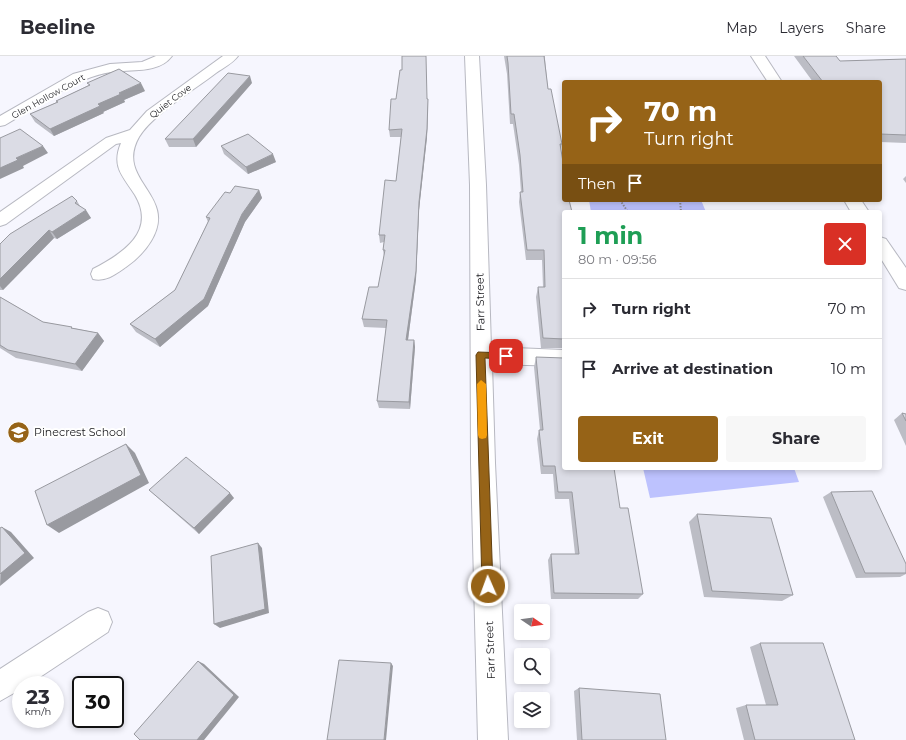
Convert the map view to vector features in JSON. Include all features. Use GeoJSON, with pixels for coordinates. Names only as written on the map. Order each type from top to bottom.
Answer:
{"type":"FeatureCollection","features":[{"type":"Feature","properties":{"kind":"street","name":"Glen Hollow Court"},"geometry":{"type":"LineString","coordinates":[[0,122],[78,77],[110,68],[144,66],[156,62],[166,56]]}},
{"type":"Feature","properties":{"kind":"street","name":"Quiet Cove"},"geometry":{"type":"LineString","coordinates":[[100,274],[120,263],[135,251],[146,236],[151,225],[151,216],[145,198],[128,176],[125,162],[126,150],[134,133],[152,114],[231,56]]}},
{"type":"Feature","properties":{"kind":"street","name":"Farr Street"},"geometry":{"type":"LineString","coordinates":[[472,56],[477,177],[483,463],[493,740]]}},
{"type":"Feature","properties":{"kind":"street"},"geometry":{"type":"LineString","coordinates":[[758,56],[774,80]]}},
{"type":"Feature","properties":{"kind":"street"},"geometry":{"type":"LineString","coordinates":[[0,220],[111,141],[134,133]]}},
{"type":"Feature","properties":{"kind":"street"},"geometry":{"type":"LineString","coordinates":[[882,246],[906,283]]}},
{"type":"Feature","properties":{"kind":"street"},"geometry":{"type":"LineString","coordinates":[[481,355],[562,358]]}},
{"type":"Feature","properties":{"kind":"street"},"geometry":{"type":"LineString","coordinates":[[0,686],[98,622]]}},
{"type":"Feature","properties":{"kind":"shaded area"},"geometry":{"type":"Polygon","coordinates":[[[589,202],[702,202],[705,210],[591,210],[589,202]]]}},
{"type":"Feature","properties":{"kind":"shaded area"},"geometry":{"type":"Polygon","coordinates":[[[643,470],[795,470],[799,482],[650,498],[643,470]]]}},
{"type":"Feature","properties":{"kind":"building"},"geometry":{"type":"Polygon","coordinates":[[[402,56],[426,56],[428,99],[427,129],[419,202],[416,271],[406,340],[414,340],[409,402],[377,401],[387,320],[362,319],[369,287],[378,287],[385,250],[383,250],[385,235],[379,235],[385,180],[396,181],[402,129],[389,130],[391,99],[396,99],[400,70],[402,70],[402,56]]]}},
{"type":"Feature","properties":{"kind":"building"},"geometry":{"type":"Polygon","coordinates":[[[507,56],[544,56],[548,89],[551,89],[562,144],[560,144],[562,156],[562,202],[570,202],[572,210],[562,210],[562,339],[543,338],[538,287],[545,287],[544,250],[527,250],[520,192],[523,192],[520,155],[514,114],[511,114],[507,56]]]}},
{"type":"Feature","properties":{"kind":"building"},"geometry":{"type":"Polygon","coordinates":[[[803,56],[836,56],[840,61],[906,59],[906,135],[882,134],[882,80],[821,80],[803,56]]]}},
{"type":"Feature","properties":{"kind":"building"},"geometry":{"type":"Polygon","coordinates":[[[119,69],[141,83],[98,104],[100,106],[50,129],[30,114],[58,102],[56,101],[90,85],[87,83],[119,69]]]}},
{"type":"Feature","properties":{"kind":"building"},"geometry":{"type":"Polygon","coordinates":[[[228,73],[250,76],[193,139],[165,139],[228,73]]]}},
{"type":"Feature","properties":{"kind":"building"},"geometry":{"type":"Polygon","coordinates":[[[20,129],[43,146],[16,158],[18,160],[0,168],[0,138],[20,129]]]}},
{"type":"Feature","properties":{"kind":"building"},"geometry":{"type":"Polygon","coordinates":[[[248,134],[273,154],[246,167],[221,146],[248,134]]]}},
{"type":"Feature","properties":{"kind":"building"},"geometry":{"type":"Polygon","coordinates":[[[235,186],[259,190],[242,214],[204,299],[155,339],[130,324],[175,290],[210,218],[206,217],[225,192],[230,193],[235,186]]]}},
{"type":"Feature","properties":{"kind":"building"},"geometry":{"type":"Polygon","coordinates":[[[72,196],[77,201],[75,203],[86,210],[52,232],[49,230],[0,279],[0,244],[10,234],[72,196]]]}},
{"type":"Feature","properties":{"kind":"building"},"geometry":{"type":"Polygon","coordinates":[[[0,297],[43,322],[98,333],[75,364],[8,350],[0,345],[0,297]]]}},
{"type":"Feature","properties":{"kind":"building"},"geometry":{"type":"Polygon","coordinates":[[[536,357],[562,358],[562,470],[614,470],[620,508],[628,508],[643,594],[554,593],[551,554],[579,554],[572,492],[558,492],[555,466],[543,466],[539,430],[543,430],[536,357]]]}},
{"type":"Feature","properties":{"kind":"building"},"geometry":{"type":"Polygon","coordinates":[[[902,413],[906,414],[906,421],[902,413]]]}},
{"type":"Feature","properties":{"kind":"building"},"geometry":{"type":"Polygon","coordinates":[[[126,444],[141,475],[47,525],[35,491],[126,444]]]}},
{"type":"Feature","properties":{"kind":"building"},"geometry":{"type":"Polygon","coordinates":[[[186,457],[230,493],[194,528],[149,490],[186,457]]]}},
{"type":"Feature","properties":{"kind":"building"},"geometry":{"type":"Polygon","coordinates":[[[872,491],[906,564],[906,573],[865,573],[831,492],[872,491]]]}},
{"type":"Feature","properties":{"kind":"building"},"geometry":{"type":"Polygon","coordinates":[[[697,514],[771,518],[793,595],[712,591],[697,514]]]}},
{"type":"Feature","properties":{"kind":"building"},"geometry":{"type":"Polygon","coordinates":[[[2,527],[25,553],[0,574],[0,528],[2,527]]]}},
{"type":"Feature","properties":{"kind":"building"},"geometry":{"type":"Polygon","coordinates":[[[258,543],[265,609],[214,624],[211,556],[258,543]]]}},
{"type":"Feature","properties":{"kind":"building"},"geometry":{"type":"Polygon","coordinates":[[[760,643],[823,643],[855,740],[755,740],[746,705],[778,705],[760,643]]]}},
{"type":"Feature","properties":{"kind":"building"},"geometry":{"type":"Polygon","coordinates":[[[339,660],[391,663],[384,740],[327,740],[339,660]]]}},
{"type":"Feature","properties":{"kind":"building"},"geometry":{"type":"Polygon","coordinates":[[[198,661],[234,695],[197,740],[140,740],[134,734],[198,661]]]}},
{"type":"Feature","properties":{"kind":"building"},"geometry":{"type":"Polygon","coordinates":[[[579,688],[660,694],[666,740],[582,740],[579,688]]]}},
{"type":"Feature","properties":{"kind":"slow traffic"},"geometry":{"type":"LineString","coordinates":[[481,384],[482,435]]}},
{"type":"Feature","properties":{"kind":"place","name":"Pinecrest School"},"geometry":{"type":"Point","coordinates":[18,432]}},
{"type":"Feature","properties":{"kind":"route"},"geometry":{"type":"LineString","coordinates":[[488,586],[483,463],[481,355],[506,356]]}}]}
